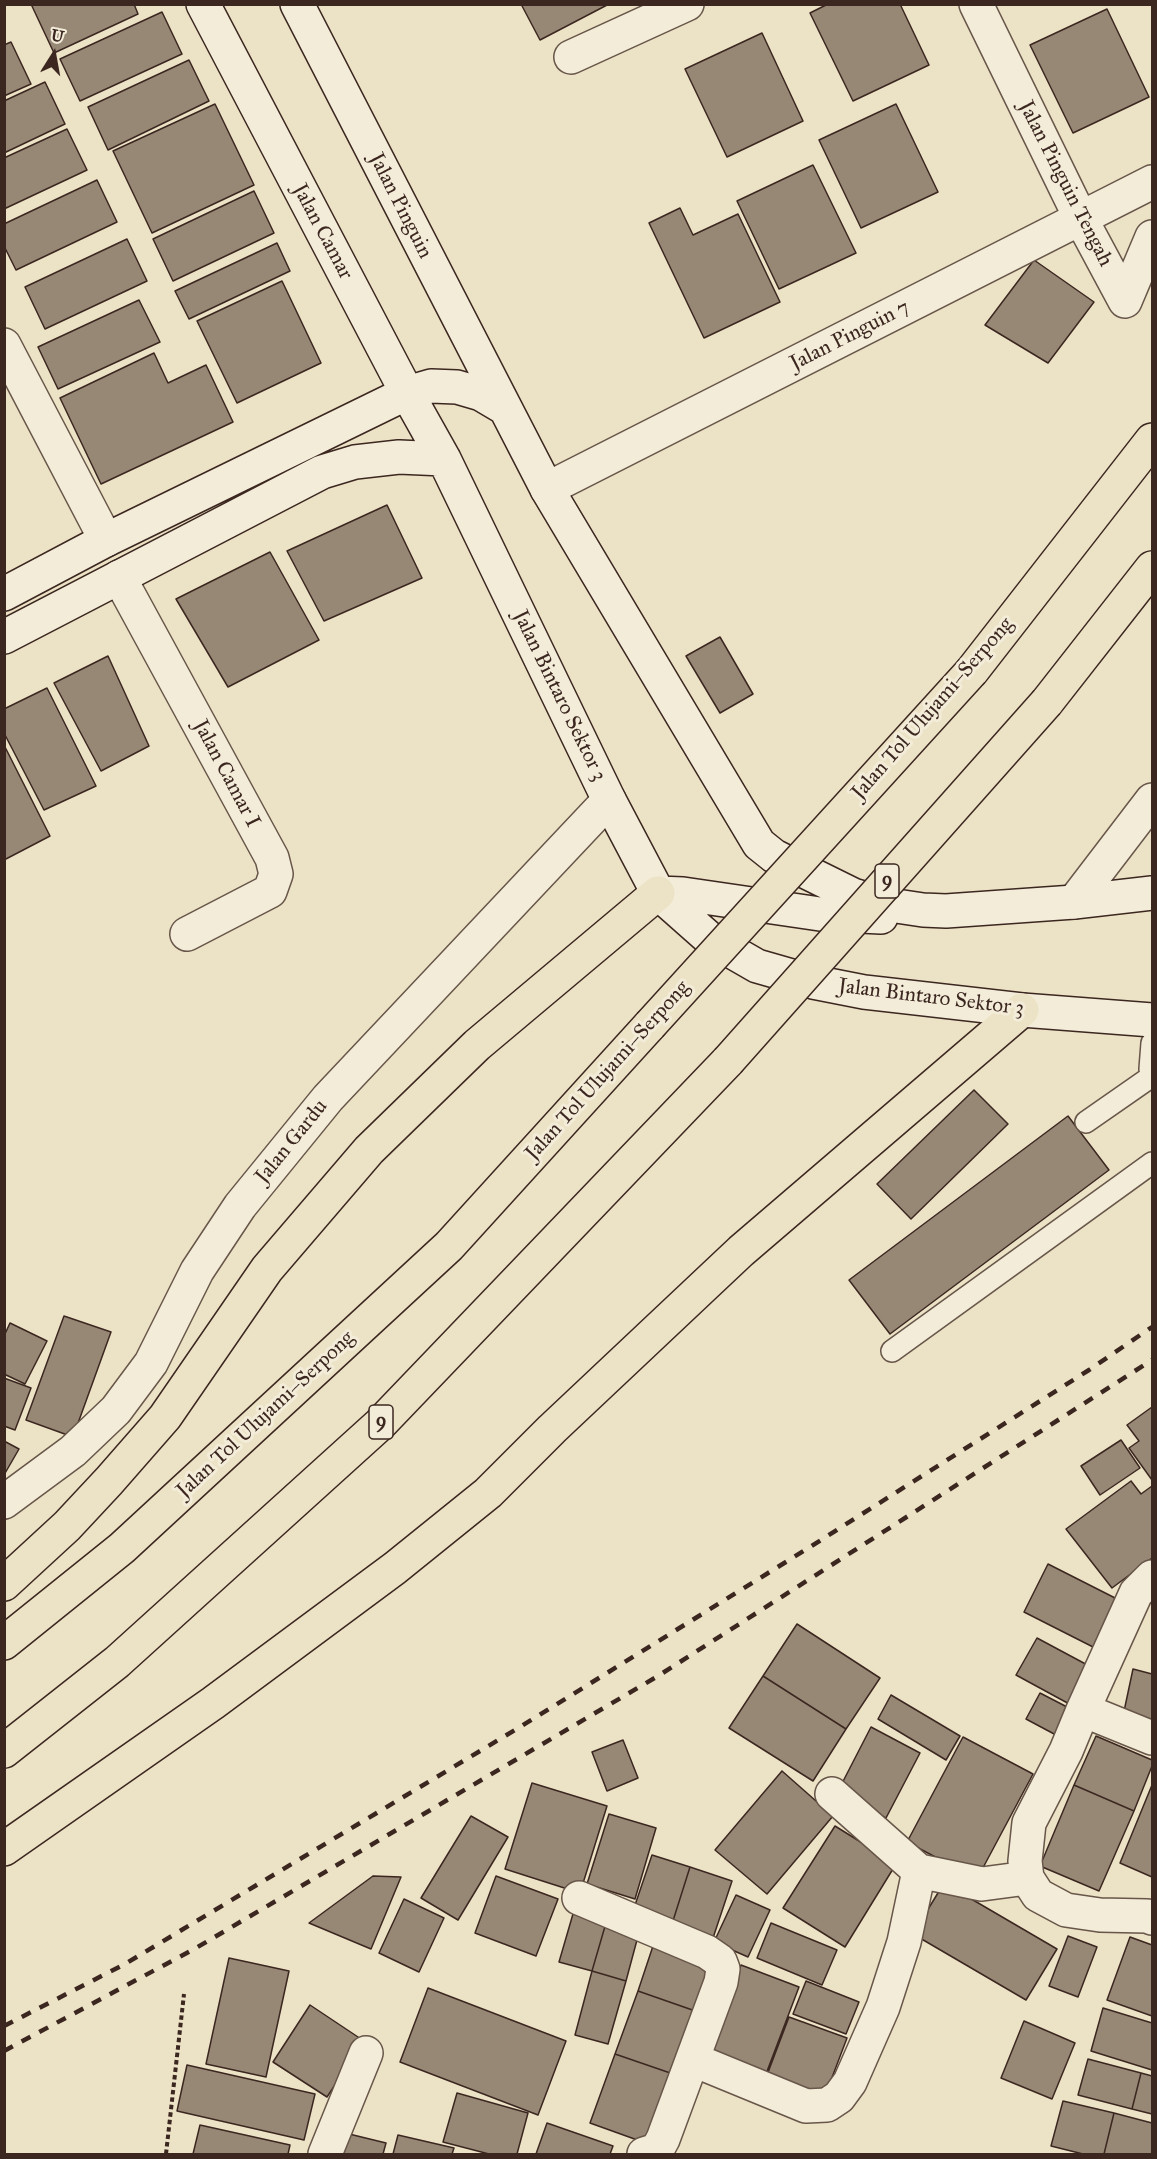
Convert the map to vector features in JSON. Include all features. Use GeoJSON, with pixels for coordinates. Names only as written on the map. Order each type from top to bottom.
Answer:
{"type":"FeatureCollection","features":[{"type":"Feature","properties":{"kind":"highway","name":"Jalan Tol Ulujami–Serpong"},"geometry":{"type":"LineString","coordinates":[[4,1644],[122,1548],[449,1246],[972,671],[1152,440]]}},
{"type":"Feature","properties":{"kind":"highway","name":"9"},"geometry":{"type":"LineString","coordinates":[[4,1751],[117,1662],[380,1424],[728,1061],[1047,702],[1152,568]]}},
{"type":"Feature","properties":{"kind":"highway"},"geometry":{"type":"LineString","coordinates":[[4,1584],[88,1504],[165,1417],[267,1269],[369,1150],[477,1045],[658,893]]}},
{"type":"Feature","properties":{"kind":"highway"},"geometry":{"type":"LineString","coordinates":[[4,1849],[232,1689],[395,1568],[488,1493],[552,1429],[741,1251],[1022,1010]]}},
{"type":"Feature","properties":{"kind":"street","name":"Jalan Camar"},"geometry":{"type":"LineString","coordinates":[[203,4],[406,393],[444,459]]}},
{"type":"Feature","properties":{"kind":"street","name":"Jalan Pinguin"},"geometry":{"type":"LineString","coordinates":[[297,4],[503,407]]}},
{"type":"Feature","properties":{"kind":"street"},"geometry":{"type":"LineString","coordinates":[[571,57],[687,4]]}},
{"type":"Feature","properties":{"kind":"street","name":"Jalan Pinguin Tengah"},"geometry":{"type":"LineString","coordinates":[[976,4],[1125,301],[1152,237]]}},
{"type":"Feature","properties":{"kind":"street","name":"Jalan Pinguin 7"},"geometry":{"type":"LineString","coordinates":[[547,489],[1152,182]]}},
{"type":"Feature","properties":{"kind":"street"},"geometry":{"type":"LineString","coordinates":[[4,345],[106,540]]}},
{"type":"Feature","properties":{"kind":"street"},"geometry":{"type":"LineString","coordinates":[[4,594],[106,540],[406,393],[431,386],[457,387],[481,394],[503,407],[547,489],[759,844],[782,860],[853,895],[883,904],[946,911]]}},
{"type":"Feature","properties":{"kind":"street"},"geometry":{"type":"LineString","coordinates":[[4,637],[322,472],[355,462],[399,457],[444,459]]}},
{"type":"Feature","properties":{"kind":"street","name":"Jalan Bintaro Sektor 3"},"geometry":{"type":"LineString","coordinates":[[444,459],[609,800],[658,893],[710,939],[757,966],[813,982],[864,992],[1022,1010],[1152,1020]]}},
{"type":"Feature","properties":{"kind":"street","name":"Jalan Camar I"},"geometry":{"type":"LineString","coordinates":[[120,577],[272,858],[276,874],[270,891],[188,934]]}},
{"type":"Feature","properties":{"kind":"street","name":"Jalan Gardu"},"geometry":{"type":"LineString","coordinates":[[4,1502],[73,1451],[116,1410],[151,1362],[197,1271],[240,1206],[328,1098],[609,800]]}},
{"type":"Feature","properties":{"kind":"street"},"geometry":{"type":"LineString","coordinates":[[1074,902],[1152,800]]}},
{"type":"Feature","properties":{"kind":"street"},"geometry":{"type":"LineString","coordinates":[[658,893],[683,894],[831,914],[886,917],[1074,902],[1152,893]]}},
{"type":"Feature","properties":{"kind":"street"},"geometry":{"type":"LineString","coordinates":[[1152,1577],[1136,1593],[1066,1751],[1029,1823],[1025,1861],[1027,1878],[1038,1895],[1066,1910],[1100,1915],[1152,1918]]}},
{"type":"Feature","properties":{"kind":"street"},"geometry":{"type":"LineString","coordinates":[[1083,1710],[1152,1738]]}},
{"type":"Feature","properties":{"kind":"street"},"geometry":{"type":"LineString","coordinates":[[832,1794],[919,1871],[982,1884],[1027,1878]]}},
{"type":"Feature","properties":{"kind":"street"},"geometry":{"type":"LineString","coordinates":[[694,2060],[806,2106],[827,2104],[839,2097],[850,2082],[883,2007],[904,1942],[919,1871]]}},
{"type":"Feature","properties":{"kind":"street"},"geometry":{"type":"LineString","coordinates":[[579,1898],[707,1952],[720,1961],[723,1975],[694,2060],[659,2148],[644,2154]]}},
{"type":"Feature","properties":{"kind":"street"},"geometry":{"type":"LineString","coordinates":[[325,2154],[366,2053]]}},
{"type":"Feature","properties":{"kind":"lane"},"geometry":{"type":"LineString","coordinates":[[1086,1122],[1152,1076],[1150,1069],[1152,1043]]}},
{"type":"Feature","properties":{"kind":"lane"},"geometry":{"type":"LineString","coordinates":[[891,1352],[1152,1163]]}},
{"type":"Feature","properties":{"kind":"path"},"geometry":{"type":"LineString","coordinates":[[166,2154],[184,1994]]}},
{"type":"Feature","properties":{"kind":"building"},"geometry":{"type":"Polygon","coordinates":[[[31,4],[134,4],[138,14],[54,53],[31,4]]]}},
{"type":"Feature","properties":{"kind":"building"},"geometry":{"type":"Polygon","coordinates":[[[521,4],[609,4],[540,40],[521,4]]]}},
{"type":"Feature","properties":{"kind":"building"},"geometry":{"type":"Polygon","coordinates":[[[828,4],[900,4],[929,65],[853,101],[810,13],[828,4]]]}},
{"type":"Feature","properties":{"kind":"building"},"geometry":{"type":"Polygon","coordinates":[[[1107,9],[1149,97],[1073,133],[1030,45],[1107,9]]]}},
{"type":"Feature","properties":{"kind":"building"},"geometry":{"type":"Polygon","coordinates":[[[162,12],[182,54],[80,101],[60,59],[162,12]]]}},
{"type":"Feature","properties":{"kind":"building"},"geometry":{"type":"Polygon","coordinates":[[[762,33],[803,121],[727,157],[685,69],[762,33]]]}},
{"type":"Feature","properties":{"kind":"building"},"geometry":{"type":"Polygon","coordinates":[[[11,42],[31,84],[4,96],[4,45],[11,42]]]}},
{"type":"Feature","properties":{"kind":"building"},"geometry":{"type":"Polygon","coordinates":[[[189,60],[209,101],[108,150],[88,107],[189,60]]]}},
{"type":"Feature","properties":{"kind":"building"},"geometry":{"type":"Polygon","coordinates":[[[45,82],[65,124],[4,153],[4,101],[45,82]]]}},
{"type":"Feature","properties":{"kind":"building"},"geometry":{"type":"Polygon","coordinates":[[[215,104],[254,185],[152,233],[113,151],[215,104]]]}},
{"type":"Feature","properties":{"kind":"building"},"geometry":{"type":"Polygon","coordinates":[[[896,104],[938,192],[861,228],[819,140],[896,104]]]}},
{"type":"Feature","properties":{"kind":"building"},"geometry":{"type":"Polygon","coordinates":[[[67,129],[87,170],[4,209],[4,158],[67,129]]]}},
{"type":"Feature","properties":{"kind":"building"},"geometry":{"type":"Polygon","coordinates":[[[813,165],[856,253],[779,289],[737,201],[813,165]]]}},
{"type":"Feature","properties":{"kind":"building"},"geometry":{"type":"Polygon","coordinates":[[[97,180],[117,222],[16,270],[4,246],[4,224],[97,180]]]}},
{"type":"Feature","properties":{"kind":"building"},"geometry":{"type":"Polygon","coordinates":[[[254,191],[274,233],[173,281],[153,239],[254,191]]]}},
{"type":"Feature","properties":{"kind":"building"},"geometry":{"type":"Polygon","coordinates":[[[680,208],[693,235],[738,214],[780,302],[704,338],[649,223],[680,208]]]}},
{"type":"Feature","properties":{"kind":"building"},"geometry":{"type":"Polygon","coordinates":[[[127,239],[147,281],[45,329],[25,287],[127,239]]]}},
{"type":"Feature","properties":{"kind":"building"},"geometry":{"type":"Polygon","coordinates":[[[277,243],[290,271],[189,319],[175,291],[277,243]]]}},
{"type":"Feature","properties":{"kind":"building"},"geometry":{"type":"Polygon","coordinates":[[[1034,260],[1094,302],[1048,363],[985,325],[1034,260]]]}},
{"type":"Feature","properties":{"kind":"building"},"geometry":{"type":"Polygon","coordinates":[[[282,281],[321,363],[237,403],[197,321],[282,281]]]}},
{"type":"Feature","properties":{"kind":"building"},"geometry":{"type":"Polygon","coordinates":[[[139,300],[160,342],[58,389],[38,347],[139,300]]]}},
{"type":"Feature","properties":{"kind":"building"},"geometry":{"type":"Polygon","coordinates":[[[154,353],[168,383],[206,365],[233,422],[101,484],[60,398],[154,353]]]}},
{"type":"Feature","properties":{"kind":"building"},"geometry":{"type":"Polygon","coordinates":[[[387,505],[422,578],[324,621],[287,551],[387,505]]]}},
{"type":"Feature","properties":{"kind":"building"},"geometry":{"type":"Polygon","coordinates":[[[270,552],[319,640],[228,687],[176,599],[270,552]]]}},
{"type":"Feature","properties":{"kind":"building"},"geometry":{"type":"Polygon","coordinates":[[[720,637],[753,694],[720,713],[686,656],[720,637]]]}},
{"type":"Feature","properties":{"kind":"building"},"geometry":{"type":"Polygon","coordinates":[[[108,656],[149,746],[101,771],[54,683],[108,656]]]}},
{"type":"Feature","properties":{"kind":"building"},"geometry":{"type":"Polygon","coordinates":[[[47,688],[96,786],[44,810],[4,733],[4,709],[47,688]]]}},
{"type":"Feature","properties":{"kind":"building"},"geometry":{"type":"Polygon","coordinates":[[[4,745],[50,836],[4,860],[4,745]]]}},
{"type":"Feature","properties":{"kind":"building"},"geometry":{"type":"Polygon","coordinates":[[[974,1090],[1008,1124],[911,1219],[877,1184],[974,1090]]]}},
{"type":"Feature","properties":{"kind":"building"},"geometry":{"type":"Polygon","coordinates":[[[1068,1116],[1109,1170],[890,1334],[849,1280],[1068,1116]]]}},
{"type":"Feature","properties":{"kind":"building"},"geometry":{"type":"Polygon","coordinates":[[[64,1316],[111,1332],[73,1437],[26,1420],[64,1316]]]}},
{"type":"Feature","properties":{"kind":"building"},"geometry":{"type":"Polygon","coordinates":[[[10,1323],[47,1341],[25,1384],[4,1374],[4,1336],[10,1323]]]}},
{"type":"Feature","properties":{"kind":"building"},"geometry":{"type":"Polygon","coordinates":[[[4,1378],[31,1388],[15,1430],[4,1426],[4,1378]]]}},
{"type":"Feature","properties":{"kind":"building"},"geometry":{"type":"Polygon","coordinates":[[[1152,1407],[1152,1480],[1129,1448],[1139,1441],[1127,1425],[1152,1407]]]}},
{"type":"Feature","properties":{"kind":"building"},"geometry":{"type":"Polygon","coordinates":[[[1121,1440],[1140,1468],[1100,1495],[1081,1466],[1121,1440]]]}},
{"type":"Feature","properties":{"kind":"building"},"geometry":{"type":"Polygon","coordinates":[[[4,1441],[19,1449],[4,1475],[4,1441]]]}},
{"type":"Feature","properties":{"kind":"building"},"geometry":{"type":"Polygon","coordinates":[[[1131,1481],[1141,1494],[1152,1486],[1152,1558],[1112,1588],[1066,1529],[1131,1481]]]}},
{"type":"Feature","properties":{"kind":"building"},"geometry":{"type":"Polygon","coordinates":[[[1048,1564],[1121,1601],[1097,1649],[1024,1612],[1048,1564]]]}},
{"type":"Feature","properties":{"kind":"building"},"geometry":{"type":"Polygon","coordinates":[[[797,1624],[880,1678],[846,1729],[763,1676],[797,1624]]]}},
{"type":"Feature","properties":{"kind":"building"},"geometry":{"type":"Polygon","coordinates":[[[1037,1638],[1093,1668],[1073,1706],[1016,1675],[1037,1638]]]}},
{"type":"Feature","properties":{"kind":"building"},"geometry":{"type":"Polygon","coordinates":[[[1133,1669],[1152,1674],[1152,1723],[1123,1716],[1133,1669]]]}},
{"type":"Feature","properties":{"kind":"building"},"geometry":{"type":"Polygon","coordinates":[[[763,1676],[846,1729],[813,1781],[729,1728],[763,1676]]]}},
{"type":"Feature","properties":{"kind":"building"},"geometry":{"type":"Polygon","coordinates":[[[1040,1693],[1069,1708],[1056,1735],[1026,1719],[1040,1693]]]}},
{"type":"Feature","properties":{"kind":"building"},"geometry":{"type":"Polygon","coordinates":[[[891,1695],[960,1736],[946,1760],[878,1719],[891,1695]]]}},
{"type":"Feature","properties":{"kind":"building"},"geometry":{"type":"Polygon","coordinates":[[[871,1727],[920,1753],[886,1818],[837,1793],[871,1727]]]}},
{"type":"Feature","properties":{"kind":"building"},"geometry":{"type":"Polygon","coordinates":[[[1096,1736],[1152,1760],[1152,1766],[1134,1811],[1074,1785],[1096,1736]]]}},
{"type":"Feature","properties":{"kind":"building"},"geometry":{"type":"Polygon","coordinates":[[[963,1737],[1033,1774],[977,1879],[907,1842],[963,1737]]]}},
{"type":"Feature","properties":{"kind":"building"},"geometry":{"type":"Polygon","coordinates":[[[623,1740],[638,1778],[607,1791],[592,1752],[623,1740]]]}},
{"type":"Feature","properties":{"kind":"building"},"geometry":{"type":"Polygon","coordinates":[[[782,1771],[833,1816],[767,1894],[715,1850],[782,1771]]]}},
{"type":"Feature","properties":{"kind":"building"},"geometry":{"type":"Polygon","coordinates":[[[532,1783],[607,1806],[580,1893],[505,1869],[532,1783]]]}},
{"type":"Feature","properties":{"kind":"building"},"geometry":{"type":"Polygon","coordinates":[[[1074,1785],[1134,1811],[1099,1891],[1040,1866],[1074,1785]]]}},
{"type":"Feature","properties":{"kind":"building"},"geometry":{"type":"Polygon","coordinates":[[[1152,1785],[1152,1877],[1120,1863],[1152,1785]]]}},
{"type":"Feature","properties":{"kind":"building"},"geometry":{"type":"Polygon","coordinates":[[[609,1814],[656,1828],[635,1899],[587,1884],[609,1814]]]}},
{"type":"Feature","properties":{"kind":"building"},"geometry":{"type":"Polygon","coordinates":[[[471,1816],[508,1837],[458,1920],[421,1898],[471,1816]]]}},
{"type":"Feature","properties":{"kind":"building"},"geometry":{"type":"Polygon","coordinates":[[[835,1826],[896,1864],[845,1947],[783,1908],[835,1826]]]}},
{"type":"Feature","properties":{"kind":"building"},"geometry":{"type":"Polygon","coordinates":[[[652,1855],[690,1867],[672,1924],[633,1911],[652,1855]]]}},
{"type":"Feature","properties":{"kind":"building"},"geometry":{"type":"Polygon","coordinates":[[[690,1867],[732,1881],[713,1938],[672,1924],[690,1867]]]}},
{"type":"Feature","properties":{"kind":"building"},"geometry":{"type":"Polygon","coordinates":[[[373,1876],[401,1877],[371,1949],[309,1923],[373,1876]]]}},
{"type":"Feature","properties":{"kind":"building"},"geometry":{"type":"Polygon","coordinates":[[[496,1876],[558,1899],[536,1956],[475,1933],[496,1876]]]}},
{"type":"Feature","properties":{"kind":"building"},"geometry":{"type":"Polygon","coordinates":[[[944,1883],[1057,1949],[1026,2000],[913,1934],[944,1883]]]}},
{"type":"Feature","properties":{"kind":"building"},"geometry":{"type":"Polygon","coordinates":[[[736,1895],[770,1910],[748,1957],[714,1942],[736,1895]]]}},
{"type":"Feature","properties":{"kind":"building"},"geometry":{"type":"Polygon","coordinates":[[[404,1899],[444,1918],[419,1972],[379,1953],[404,1899]]]}},
{"type":"Feature","properties":{"kind":"building"},"geometry":{"type":"Polygon","coordinates":[[[575,1907],[608,1916],[592,1971],[559,1962],[575,1907]]]}},
{"type":"Feature","properties":{"kind":"building"},"geometry":{"type":"Polygon","coordinates":[[[608,1916],[641,1925],[626,1981],[592,1971],[608,1916]]]}},
{"type":"Feature","properties":{"kind":"building"},"geometry":{"type":"Polygon","coordinates":[[[771,1923],[837,1950],[822,1985],[757,1958],[771,1923]]]}},
{"type":"Feature","properties":{"kind":"building"},"geometry":{"type":"Polygon","coordinates":[[[1068,1936],[1097,1947],[1078,1997],[1049,1986],[1068,1936]]]}},
{"type":"Feature","properties":{"kind":"building"},"geometry":{"type":"Polygon","coordinates":[[[1130,1937],[1152,1945],[1152,2016],[1107,2000],[1130,1937]]]}},
{"type":"Feature","properties":{"kind":"building"},"geometry":{"type":"Polygon","coordinates":[[[655,1940],[720,1963],[701,2013],[638,1991],[655,1940]]]}},
{"type":"Feature","properties":{"kind":"building"},"geometry":{"type":"Polygon","coordinates":[[[229,1958],[289,1971],[266,2077],[206,2064],[229,1958]]]}},
{"type":"Feature","properties":{"kind":"building"},"geometry":{"type":"Polygon","coordinates":[[[741,1965],[799,1987],[766,2074],[708,2052],[741,1965]]]}},
{"type":"Feature","properties":{"kind":"building"},"geometry":{"type":"Polygon","coordinates":[[[592,1971],[626,1981],[608,2044],[575,2035],[592,1971]]]}},
{"type":"Feature","properties":{"kind":"building"},"geometry":{"type":"Polygon","coordinates":[[[806,1981],[859,2002],[846,2034],[793,2014],[806,1981]]]}},
{"type":"Feature","properties":{"kind":"building"},"geometry":{"type":"Polygon","coordinates":[[[428,1988],[566,2041],[538,2115],[400,2062],[428,1988]]]}},
{"type":"Feature","properties":{"kind":"building"},"geometry":{"type":"Polygon","coordinates":[[[638,1991],[701,2013],[679,2076],[615,2054],[638,1991]]]}},
{"type":"Feature","properties":{"kind":"building"},"geometry":{"type":"Polygon","coordinates":[[[310,2005],[364,2041],[327,2097],[273,2062],[310,2005]]]}},
{"type":"Feature","properties":{"kind":"building"},"geometry":{"type":"Polygon","coordinates":[[[1103,2008],[1152,2023],[1152,2070],[1091,2051],[1103,2008]]]}},
{"type":"Feature","properties":{"kind":"building"},"geometry":{"type":"Polygon","coordinates":[[[789,2017],[847,2038],[825,2096],[767,2075],[789,2017]]]}},
{"type":"Feature","properties":{"kind":"building"},"geometry":{"type":"Polygon","coordinates":[[[1024,2021],[1075,2043],[1052,2099],[1001,2078],[1024,2021]]]}},
{"type":"Feature","properties":{"kind":"building"},"geometry":{"type":"Polygon","coordinates":[[[615,2054],[679,2076],[654,2146],[590,2123],[615,2054]]]}},
{"type":"Feature","properties":{"kind":"building"},"geometry":{"type":"Polygon","coordinates":[[[1088,2059],[1141,2073],[1132,2109],[1078,2095],[1088,2059]]]}},
{"type":"Feature","properties":{"kind":"building"},"geometry":{"type":"Polygon","coordinates":[[[187,2065],[315,2094],[304,2140],[177,2111],[187,2065]]]}},
{"type":"Feature","properties":{"kind":"building"},"geometry":{"type":"Polygon","coordinates":[[[1141,2073],[1152,2076],[1152,2114],[1132,2109],[1141,2073]]]}},
{"type":"Feature","properties":{"kind":"building"},"geometry":{"type":"Polygon","coordinates":[[[457,2093],[528,2113],[517,2154],[489,2154],[443,2142],[457,2093]]]}},
{"type":"Feature","properties":{"kind":"building"},"geometry":{"type":"Polygon","coordinates":[[[1063,2101],[1114,2113],[1104,2154],[1083,2154],[1051,2146],[1063,2101]]]}},
{"type":"Feature","properties":{"kind":"building"},"geometry":{"type":"Polygon","coordinates":[[[1114,2113],[1152,2123],[1152,2154],[1104,2154],[1114,2113]]]}},
{"type":"Feature","properties":{"kind":"building"},"geometry":{"type":"Polygon","coordinates":[[[547,2123],[613,2146],[610,2154],[536,2154],[547,2123]]]}},
{"type":"Feature","properties":{"kind":"building"},"geometry":{"type":"Polygon","coordinates":[[[200,2125],[290,2145],[288,2154],[193,2154],[200,2125]]]}},
{"type":"Feature","properties":{"kind":"building"},"geometry":{"type":"Polygon","coordinates":[[[341,2132],[386,2143],[383,2154],[336,2154],[341,2132]]]}},
{"type":"Feature","properties":{"kind":"building"},"geometry":{"type":"Polygon","coordinates":[[[398,2135],[454,2148],[452,2154],[393,2154],[398,2135]]]}},
{"type":"Feature","properties":{"kind":"railway"},"geometry":{"type":"LineString","coordinates":[[4,2026],[125,1964],[520,1727],[810,1547],[1089,1370],[1152,1327]]}},
{"type":"Feature","properties":{"kind":"railway"},"geometry":{"type":"LineString","coordinates":[[4,2051],[196,1948],[658,1676],[1152,1360]]}}]}
